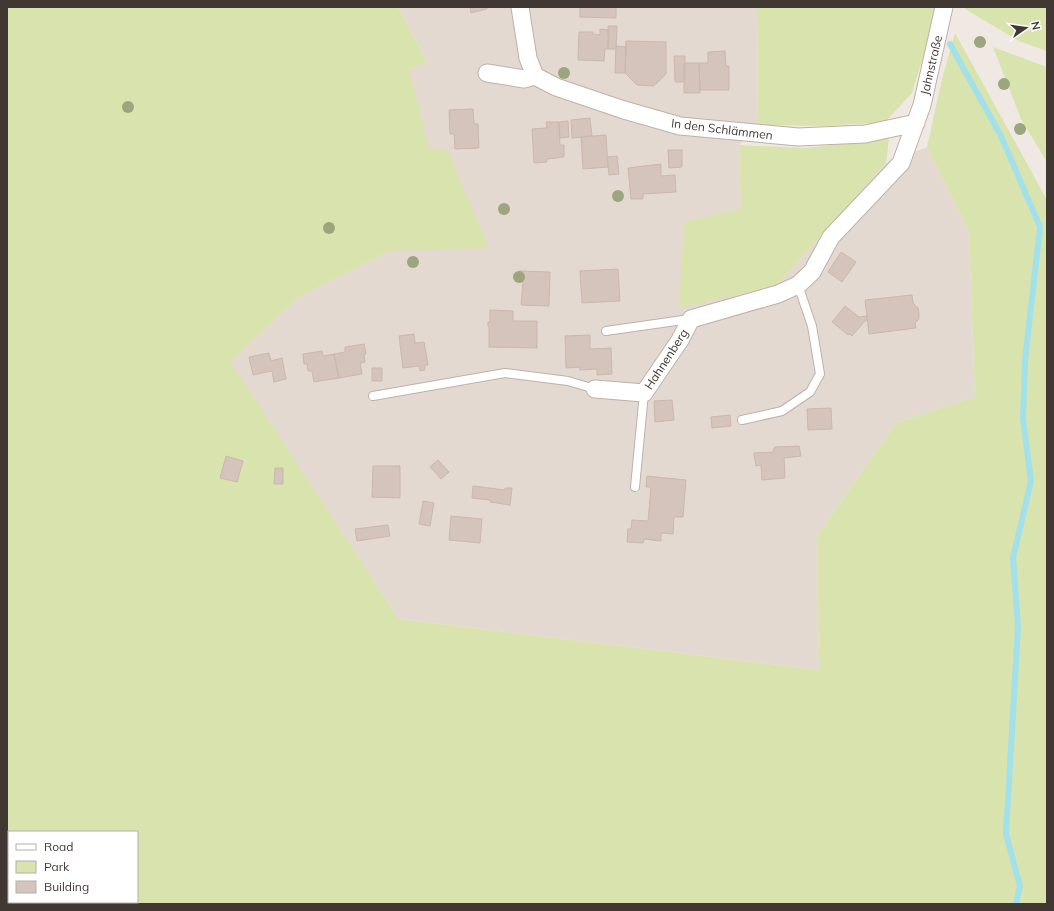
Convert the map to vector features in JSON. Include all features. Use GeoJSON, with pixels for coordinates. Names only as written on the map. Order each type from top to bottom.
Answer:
{"type":"FeatureCollection","features":[{"type":"Feature","properties":{"kind":"street"},"geometry":{"type":"LineString","coordinates":[[487,74],[524,79],[535,76],[528,58],[520,7]]}},
{"type":"Feature","properties":{"kind":"street","name":"Jahnstraße"},"geometry":{"type":"LineString","coordinates":[[916,123],[922,105],[944,7]]}},
{"type":"Feature","properties":{"kind":"street","name":"In den Schlämmen"},"geometry":{"type":"LineString","coordinates":[[535,76],[556,87],[624,110],[680,126],[798,137],[865,134],[916,123]]}},
{"type":"Feature","properties":{"kind":"street","name":"Hahnenberg"},"geometry":{"type":"LineString","coordinates":[[595,389],[644,393],[680,340],[691,319],[778,294],[798,285],[812,272],[831,237],[901,163],[916,123]]}},
{"type":"Feature","properties":{"kind":"lane"},"geometry":{"type":"LineString","coordinates":[[742,420],[782,411],[810,392],[820,374],[812,326],[798,285]]}},
{"type":"Feature","properties":{"kind":"lane"},"geometry":{"type":"LineString","coordinates":[[606,331],[691,319]]}},
{"type":"Feature","properties":{"kind":"lane","name":"Hahnenberg"},"geometry":{"type":"LineString","coordinates":[[373,396],[505,373],[568,381],[595,389]]}},
{"type":"Feature","properties":{"kind":"lane"},"geometry":{"type":"LineString","coordinates":[[635,487],[644,393]]}},
{"type":"Feature","properties":{"kind":"shaded area"},"geometry":{"type":"Polygon","coordinates":[[[398,7],[757,7],[758,125],[739,145],[741,209],[776,286],[886,163],[927,147],[969,231],[975,397],[896,423],[817,536],[819,670],[399,619],[229,361],[299,297],[390,251],[408,68],[428,63],[398,7]]]}},
{"type":"Feature","properties":{"kind":"green space"},"geometry":{"type":"Polygon","coordinates":[[[7,7],[398,7],[428,63],[409,68],[429,148],[448,151],[489,248],[390,251],[299,297],[230,361],[399,619],[819,670],[817,536],[896,423],[975,397],[969,231],[927,147],[942,79],[955,33],[1047,200],[1047,904],[7,904],[7,7]]]}},
{"type":"Feature","properties":{"kind":"green space"},"geometry":{"type":"Polygon","coordinates":[[[757,7],[938,7],[912,93],[885,122],[825,126],[758,125],[757,7]]]}},
{"type":"Feature","properties":{"kind":"green space"},"geometry":{"type":"Polygon","coordinates":[[[965,7],[1047,7],[1047,51],[1019,41],[965,9],[965,7]]]}},
{"type":"Feature","properties":{"kind":"green space"},"geometry":{"type":"Polygon","coordinates":[[[993,47],[1047,67],[1047,162],[1021,119],[993,47]]]}},
{"type":"Feature","properties":{"kind":"green space"},"geometry":{"type":"Polygon","coordinates":[[[889,138],[886,163],[776,286],[679,308],[684,222],[741,209],[739,145],[805,148],[889,138]]]}},
{"type":"Feature","properties":{"kind":"building"},"geometry":{"type":"Polygon","coordinates":[[[470,7],[487,7],[487,9],[471,13],[470,7]]]}},
{"type":"Feature","properties":{"kind":"building"},"geometry":{"type":"Polygon","coordinates":[[[580,7],[616,7],[616,18],[580,17],[580,7]]]}},
{"type":"Feature","properties":{"kind":"building"},"geometry":{"type":"Polygon","coordinates":[[[608,26],[617,26],[616,49],[608,49],[608,26]]]}},
{"type":"Feature","properties":{"kind":"building"},"geometry":{"type":"Polygon","coordinates":[[[600,29],[609,30],[608,49],[605,49],[604,61],[578,60],[579,32],[593,32],[593,34],[600,35],[600,29]]]}},
{"type":"Feature","properties":{"kind":"building"},"geometry":{"type":"Polygon","coordinates":[[[626,41],[666,42],[666,74],[654,86],[637,85],[625,73],[626,41]]]}},
{"type":"Feature","properties":{"kind":"building"},"geometry":{"type":"Polygon","coordinates":[[[616,46],[626,47],[625,73],[615,73],[616,46]]]}},
{"type":"Feature","properties":{"kind":"building"},"geometry":{"type":"Polygon","coordinates":[[[725,51],[726,66],[729,66],[729,90],[700,90],[699,63],[708,63],[708,52],[725,51]]]}},
{"type":"Feature","properties":{"kind":"building"},"geometry":{"type":"Polygon","coordinates":[[[674,56],[685,56],[685,79],[683,79],[683,82],[675,82],[674,56]]]}},
{"type":"Feature","properties":{"kind":"building"},"geometry":{"type":"Polygon","coordinates":[[[684,63],[699,63],[700,93],[684,93],[684,63]]]}},
{"type":"Feature","properties":{"kind":"building"},"geometry":{"type":"Polygon","coordinates":[[[473,109],[474,124],[478,124],[479,148],[455,149],[454,134],[450,134],[449,110],[473,109]]]}},
{"type":"Feature","properties":{"kind":"building"},"geometry":{"type":"Polygon","coordinates":[[[590,118],[592,136],[572,138],[571,120],[590,118]]]}},
{"type":"Feature","properties":{"kind":"building"},"geometry":{"type":"Polygon","coordinates":[[[568,121],[569,137],[560,138],[559,122],[568,121]]]}},
{"type":"Feature","properties":{"kind":"building"},"geometry":{"type":"Polygon","coordinates":[[[546,122],[559,122],[560,145],[564,145],[564,157],[547,159],[547,162],[534,163],[532,129],[547,128],[546,122]]]}},
{"type":"Feature","properties":{"kind":"building"},"geometry":{"type":"Polygon","coordinates":[[[606,135],[608,167],[583,169],[581,137],[606,135]]]}},
{"type":"Feature","properties":{"kind":"building"},"geometry":{"type":"Polygon","coordinates":[[[668,150],[682,150],[682,167],[669,168],[668,150]]]}},
{"type":"Feature","properties":{"kind":"building"},"geometry":{"type":"Polygon","coordinates":[[[617,156],[619,174],[609,175],[607,157],[617,156]]]}},
{"type":"Feature","properties":{"kind":"building"},"geometry":{"type":"Polygon","coordinates":[[[661,164],[661,176],[675,175],[676,192],[643,194],[643,199],[631,199],[628,168],[661,164]]]}},
{"type":"Feature","properties":{"kind":"building"},"geometry":{"type":"Polygon","coordinates":[[[841,252],[856,262],[842,282],[828,272],[841,252]]]}},
{"type":"Feature","properties":{"kind":"building"},"geometry":{"type":"Polygon","coordinates":[[[618,269],[620,301],[582,303],[580,271],[618,269]]]}},
{"type":"Feature","properties":{"kind":"building"},"geometry":{"type":"Polygon","coordinates":[[[519,271],[550,272],[549,306],[521,305],[523,282],[519,282],[519,271]]]}},
{"type":"Feature","properties":{"kind":"building"},"geometry":{"type":"Polygon","coordinates":[[[912,295],[913,303],[918,308],[919,313],[919,319],[915,323],[916,328],[869,334],[865,300],[912,295]]]}},
{"type":"Feature","properties":{"kind":"building"},"geometry":{"type":"Polygon","coordinates":[[[845,306],[859,317],[867,316],[867,320],[852,336],[850,334],[848,335],[832,322],[845,306]]]}},
{"type":"Feature","properties":{"kind":"building"},"geometry":{"type":"Polygon","coordinates":[[[490,310],[513,311],[513,321],[537,321],[537,348],[489,347],[488,322],[490,322],[490,310]]]}},
{"type":"Feature","properties":{"kind":"building"},"geometry":{"type":"Polygon","coordinates":[[[414,334],[415,343],[424,342],[428,365],[425,365],[425,370],[420,371],[419,366],[403,368],[399,336],[414,334]]]}},
{"type":"Feature","properties":{"kind":"building"},"geometry":{"type":"Polygon","coordinates":[[[590,335],[590,349],[611,348],[612,374],[597,375],[597,369],[580,370],[580,367],[566,368],[565,336],[590,335]]]}},
{"type":"Feature","properties":{"kind":"building"},"geometry":{"type":"Polygon","coordinates":[[[364,344],[366,354],[364,354],[365,362],[360,363],[362,374],[339,378],[334,354],[345,352],[345,347],[364,344]]]}},
{"type":"Feature","properties":{"kind":"building"},"geometry":{"type":"Polygon","coordinates":[[[322,351],[323,356],[334,354],[339,378],[314,382],[312,371],[308,371],[307,364],[304,364],[303,354],[322,351]]]}},
{"type":"Feature","properties":{"kind":"building"},"geometry":{"type":"Polygon","coordinates":[[[269,353],[271,361],[282,358],[286,379],[274,382],[272,371],[253,375],[249,357],[269,353]]]}},
{"type":"Feature","properties":{"kind":"building"},"geometry":{"type":"Polygon","coordinates":[[[372,368],[382,368],[382,381],[372,381],[372,368]]]}},
{"type":"Feature","properties":{"kind":"building"},"geometry":{"type":"Polygon","coordinates":[[[672,400],[674,420],[655,422],[654,401],[672,400]]]}},
{"type":"Feature","properties":{"kind":"building"},"geometry":{"type":"Polygon","coordinates":[[[831,408],[832,429],[808,430],[807,409],[831,408]]]}},
{"type":"Feature","properties":{"kind":"building"},"geometry":{"type":"Polygon","coordinates":[[[730,415],[731,426],[712,428],[711,417],[730,415]]]}},
{"type":"Feature","properties":{"kind":"building"},"geometry":{"type":"Polygon","coordinates":[[[799,446],[801,456],[784,458],[785,478],[762,480],[761,465],[756,466],[754,453],[774,452],[773,450],[775,447],[799,446]]]}},
{"type":"Feature","properties":{"kind":"building"},"geometry":{"type":"Polygon","coordinates":[[[226,456],[243,461],[237,482],[220,478],[226,456]]]}},
{"type":"Feature","properties":{"kind":"building"},"geometry":{"type":"Polygon","coordinates":[[[438,460],[449,472],[441,479],[430,467],[438,460]]]}},
{"type":"Feature","properties":{"kind":"building"},"geometry":{"type":"Polygon","coordinates":[[[373,466],[400,466],[400,498],[372,497],[373,466]]]}},
{"type":"Feature","properties":{"kind":"building"},"geometry":{"type":"Polygon","coordinates":[[[275,468],[283,468],[283,484],[274,484],[275,468]]]}},
{"type":"Feature","properties":{"kind":"building"},"geometry":{"type":"Polygon","coordinates":[[[647,476],[686,480],[683,517],[674,517],[673,534],[661,533],[661,541],[644,539],[643,543],[627,542],[628,529],[631,529],[632,520],[648,521],[651,487],[646,487],[647,476]]]}},
{"type":"Feature","properties":{"kind":"building"},"geometry":{"type":"Polygon","coordinates":[[[473,486],[505,490],[505,488],[512,488],[510,505],[490,502],[490,500],[472,498],[473,486]]]}},
{"type":"Feature","properties":{"kind":"building"},"geometry":{"type":"Polygon","coordinates":[[[423,501],[434,503],[430,526],[419,524],[423,501]]]}},
{"type":"Feature","properties":{"kind":"building"},"geometry":{"type":"Polygon","coordinates":[[[451,516],[482,519],[480,543],[449,540],[451,516]]]}},
{"type":"Feature","properties":{"kind":"building"},"geometry":{"type":"Polygon","coordinates":[[[388,525],[390,536],[357,541],[355,529],[388,525]]]}},
{"type":"Feature","properties":{"kind":"waterway"},"geometry":{"type":"LineString","coordinates":[[950,44],[1001,136],[1040,227],[1025,360],[1023,418],[1031,481],[1013,558],[1018,627],[1006,834],[1020,886],[1016,904]]}}]}
